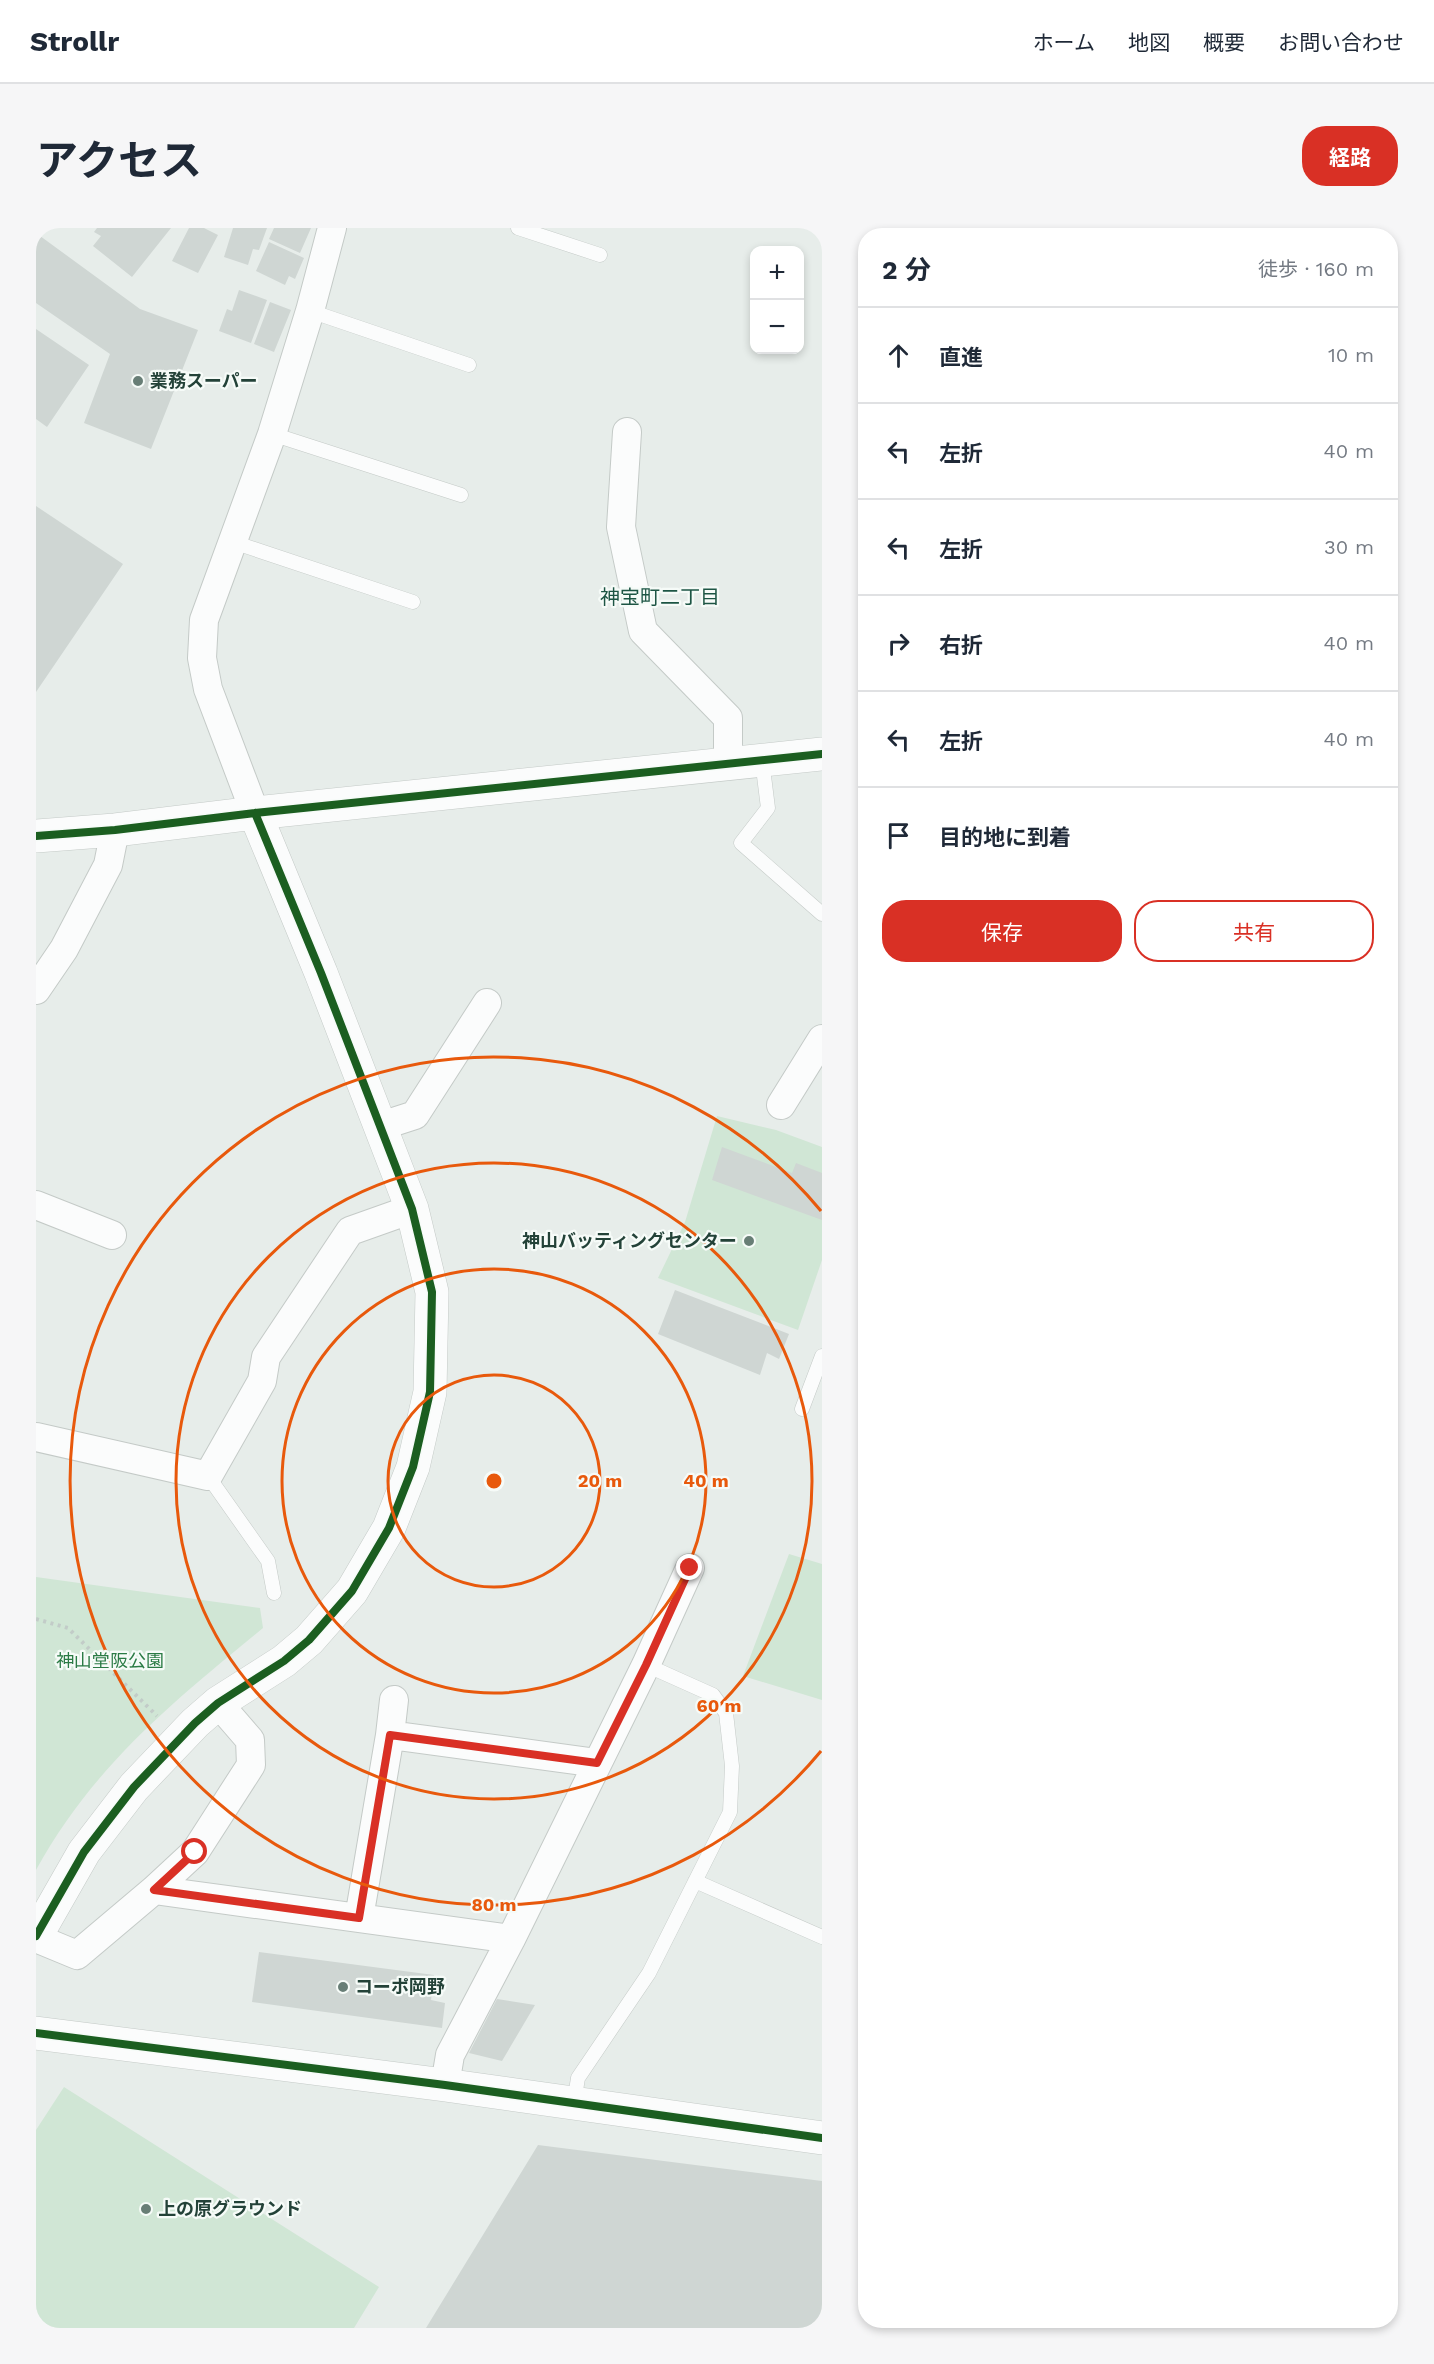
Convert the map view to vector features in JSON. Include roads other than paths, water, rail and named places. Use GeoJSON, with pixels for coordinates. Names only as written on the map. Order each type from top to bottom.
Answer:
{"type":"FeatureCollection","features":[{"type":"Feature","properties":{"kind":"street"},"geometry":{"type":"LineString","coordinates":[[218,1703],[250,1740],[251,1765],[195,1852],[77,1955],[36,1937],[84,1852],[126,1796],[195,1723],[218,1703],[284,1661],[309,1640],[352,1591],[389,1528],[413,1467],[430,1392],[432,1292],[412,1209],[255,813],[208,689],[202,658],[204,620],[272,434],[310,311],[332,228]]}},
{"type":"Feature","properties":{"kind":"street"},"geometry":{"type":"LineString","coordinates":[[627,432],[621,527],[643,631],[728,718],[729,764]]}},
{"type":"Feature","properties":{"kind":"street"},"geometry":{"type":"LineString","coordinates":[[36,836],[115,830],[255,813],[822,754]]}},
{"type":"Feature","properties":{"kind":"street"},"geometry":{"type":"LineString","coordinates":[[36,990],[64,949],[108,865],[115,830]]}},
{"type":"Feature","properties":{"kind":"street"},"geometry":{"type":"LineString","coordinates":[[381,1126],[415,1115],[487,1003]]}},
{"type":"Feature","properties":{"kind":"street"},"geometry":{"type":"LineString","coordinates":[[781,1105],[822,1039]]}},
{"type":"Feature","properties":{"kind":"street"},"geometry":{"type":"LineString","coordinates":[[36,1205],[112,1235]]}},
{"type":"Feature","properties":{"kind":"street"},"geometry":{"type":"LineString","coordinates":[[36,1437],[208,1476],[262,1381],[266,1357],[350,1231],[412,1209]]}},
{"type":"Feature","properties":{"kind":"street"},"geometry":{"type":"LineString","coordinates":[[445,2085],[450,2055],[511,1939],[646,1665],[690,1568]]}},
{"type":"Feature","properties":{"kind":"street"},"geometry":{"type":"LineString","coordinates":[[359,1918],[390,1735],[393,1700]]}},
{"type":"Feature","properties":{"kind":"street"},"geometry":{"type":"LineString","coordinates":[[390,1735],[597,1763]]}},
{"type":"Feature","properties":{"kind":"street"},"geometry":{"type":"LineString","coordinates":[[154,1890],[511,1939]]}},
{"type":"Feature","properties":{"kind":"street"},"geometry":{"type":"LineString","coordinates":[[36,2033],[445,2085],[822,2138]]}},
{"type":"Feature","properties":{"kind":"lane"},"geometry":{"type":"LineString","coordinates":[[518,228],[600,255]]}},
{"type":"Feature","properties":{"kind":"lane"},"geometry":{"type":"LineString","coordinates":[[310,311],[469,365]]}},
{"type":"Feature","properties":{"kind":"lane"},"geometry":{"type":"LineString","coordinates":[[272,434],[460,495]]}},
{"type":"Feature","properties":{"kind":"lane"},"geometry":{"type":"LineString","coordinates":[[233,542],[413,602]]}},
{"type":"Feature","properties":{"kind":"lane"},"geometry":{"type":"LineString","coordinates":[[762,760],[768,808],[741,843],[822,914]]}},
{"type":"Feature","properties":{"kind":"lane"},"geometry":{"type":"LineString","coordinates":[[802,1409],[822,1356]]}},
{"type":"Feature","properties":{"kind":"lane"},"geometry":{"type":"LineString","coordinates":[[208,1476],[268,1561],[274,1593]]}},
{"type":"Feature","properties":{"kind":"lane"},"geometry":{"type":"LineString","coordinates":[[574,2103],[578,2078],[649,1973],[730,1812],[732,1766],[726,1713],[713,1695],[646,1665]]}},
{"type":"Feature","properties":{"kind":"lane"},"geometry":{"type":"LineString","coordinates":[[695,1881],[822,1937]]}},
{"type":"Feature","properties":{"kind":"place","name":"業務スーパー"},"geometry":{"type":"Point","coordinates":[138,381]}},
{"type":"Feature","properties":{"kind":"place","name":"神山バッティングセンター"},"geometry":{"type":"Point","coordinates":[749,1241]}},
{"type":"Feature","properties":{"kind":"place","name":"コーポ岡野"},"geometry":{"type":"Point","coordinates":[343,1987]}},
{"type":"Feature","properties":{"kind":"place","name":"上の原グラウンド"},"geometry":{"type":"Point","coordinates":[146,2209]}},
{"type":"Feature","properties":{"kind":"district","name":"神宝町二丁目"},"geometry":{"type":"Point","coordinates":[660,597]}},
{"type":"Feature","properties":{"kind":"park label","name":"神山堂阪公園"},"geometry":{"type":"Point","coordinates":[110,1661]}}]}
